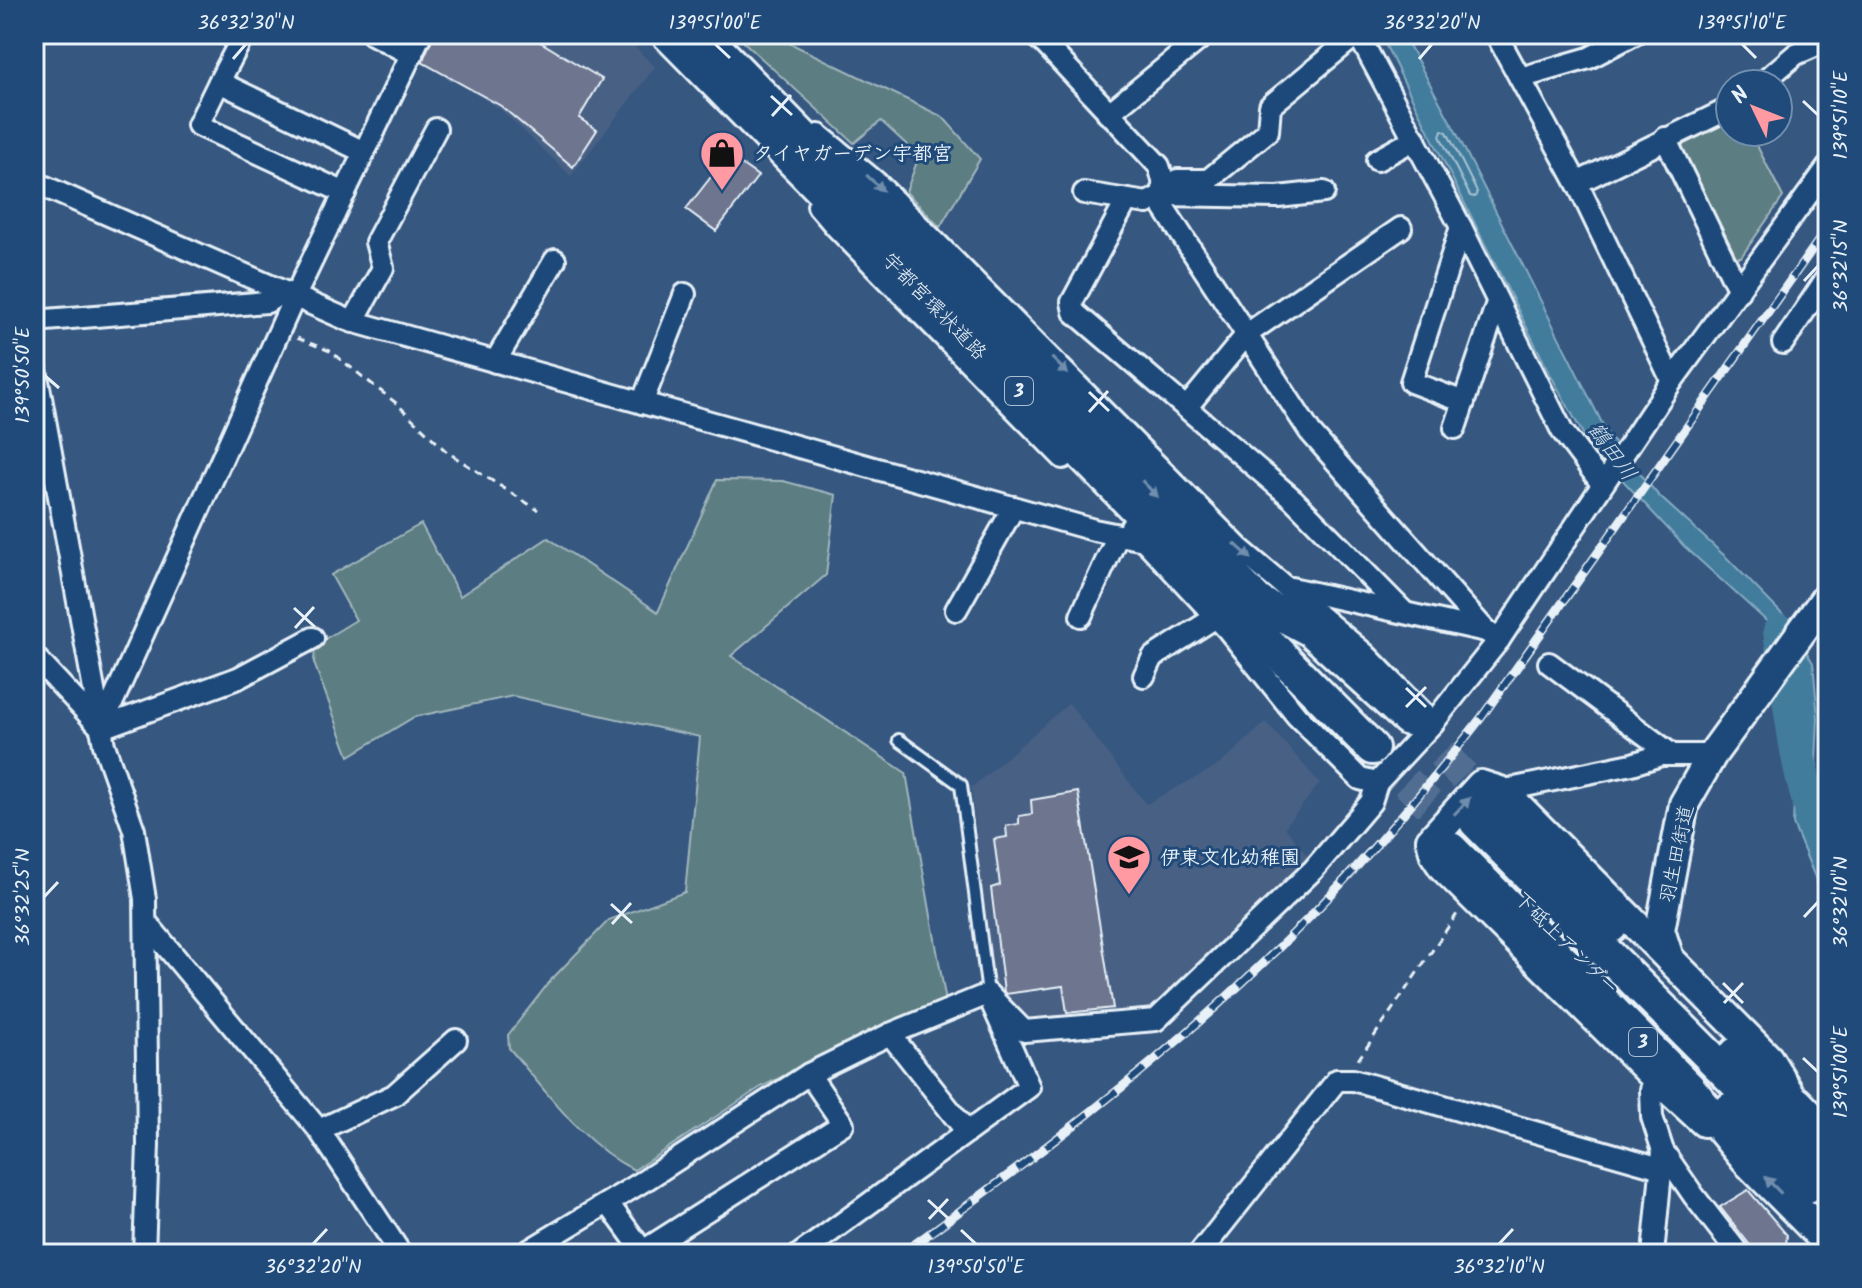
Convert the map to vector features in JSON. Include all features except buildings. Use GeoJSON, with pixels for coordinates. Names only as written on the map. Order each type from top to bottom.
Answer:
{"type":"FeatureCollection","features":[{"type":"Feature","properties":{"kind":"main road","name":"宇都宮環状道路"},"geometry":{"type":"LineString","coordinates":[[668,34],[702,45],[1391,745]]}},
{"type":"Feature","properties":{"kind":"main road","name":"羽生田街道"},"geometry":{"type":"LineString","coordinates":[[1669,959],[1660,930],[1684,804],[1712,755],[1828,595]]}},
{"type":"Feature","properties":{"kind":"main road","name":"3"},"geometry":{"type":"LineString","coordinates":[[1251,606],[1311,630],[1391,745]]}},
{"type":"Feature","properties":{"kind":"main road"},"geometry":{"type":"LineString","coordinates":[[1476,821],[1481,785],[1431,840],[1435,855],[1443,867],[1654,1076],[1747,1159]]}},
{"type":"Feature","properties":{"kind":"main road","name":"3"},"geometry":{"type":"LineString","coordinates":[[1476,821],[1747,1159],[1828,1241]]}},
{"type":"Feature","properties":{"kind":"main road"},"geometry":{"type":"LineString","coordinates":[[1476,821],[1669,959],[1768,1058],[1796,1103]]}},
{"type":"Feature","properties":{"kind":"main road"},"geometry":{"type":"LineString","coordinates":[[1476,821],[1755,1074],[1796,1103],[1828,1136]]}},
{"type":"Feature","properties":{"kind":"main road","name":"下砥上アンダー"},"geometry":{"type":"LineString","coordinates":[[1476,821],[1815,1178]]}},
{"type":"Feature","properties":{"kind":"street"},"geometry":{"type":"LineString","coordinates":[[244,34],[198,125],[345,193]]}},
{"type":"Feature","properties":{"kind":"street"},"geometry":{"type":"LineString","coordinates":[[372,34],[412,55]]}},
{"type":"Feature","properties":{"kind":"street"},"geometry":{"type":"LineString","coordinates":[[101,728],[279,331],[288,296],[345,193],[421,34]]}},
{"type":"Feature","properties":{"kind":"street"},"geometry":{"type":"LineString","coordinates":[[1108,114],[1206,34]]}},
{"type":"Feature","properties":{"kind":"street"},"geometry":{"type":"LineString","coordinates":[[1084,193],[1147,203],[1162,195],[1177,180],[1208,180],[1268,131],[1270,106],[1358,34],[1461,227],[1562,431],[1606,479]]}},
{"type":"Feature","properties":{"kind":"street"},"geometry":{"type":"LineString","coordinates":[[1496,34],[1577,183],[1672,381]]}},
{"type":"Feature","properties":{"kind":"street"},"geometry":{"type":"LineString","coordinates":[[1045,37],[1108,114],[1159,166],[1164,208],[1310,432],[1492,635]]}},
{"type":"Feature","properties":{"kind":"street"},"geometry":{"type":"LineString","coordinates":[[1520,78],[1589,58],[1624,37]]}},
{"type":"Feature","properties":{"kind":"street"},"geometry":{"type":"LineString","coordinates":[[1780,68],[1796,54],[1828,40]]}},
{"type":"Feature","properties":{"kind":"street"},"geometry":{"type":"LineString","coordinates":[[702,45],[837,228],[1144,540],[1251,606],[1404,612],[1492,635]]}},
{"type":"Feature","properties":{"kind":"street"},"geometry":{"type":"LineString","coordinates":[[219,82],[364,152]]}},
{"type":"Feature","properties":{"kind":"street"},"geometry":{"type":"LineString","coordinates":[[1577,183],[1714,115]]}},
{"type":"Feature","properties":{"kind":"street"},"geometry":{"type":"LineString","coordinates":[[353,322],[383,268],[376,242],[436,129]]}},
{"type":"Feature","properties":{"kind":"street"},"geometry":{"type":"LineString","coordinates":[[1665,138],[1739,291]]}},
{"type":"Feature","properties":{"kind":"street"},"geometry":{"type":"LineString","coordinates":[[1377,160],[1415,139]]}},
{"type":"Feature","properties":{"kind":"street"},"geometry":{"type":"LineString","coordinates":[[988,994],[1024,1031],[1156,1020],[1313,870],[1371,802],[1391,745],[1492,635],[1828,167]]}},
{"type":"Feature","properties":{"kind":"street"},"geometry":{"type":"LineString","coordinates":[[34,182],[353,322],[1014,507],[1144,540]]}},
{"type":"Feature","properties":{"kind":"street"},"geometry":{"type":"LineString","coordinates":[[1162,195],[1278,197],[1324,192]]}},
{"type":"Feature","properties":{"kind":"street"},"geometry":{"type":"LineString","coordinates":[[1127,200],[1072,302],[1074,312],[1293,499],[1404,612]]}},
{"type":"Feature","properties":{"kind":"street"},"geometry":{"type":"LineString","coordinates":[[1461,227],[1411,382],[1464,402]]}},
{"type":"Feature","properties":{"kind":"street"},"geometry":{"type":"LineString","coordinates":[[1187,407],[1247,334],[1401,228]]}},
{"type":"Feature","properties":{"kind":"street"},"geometry":{"type":"LineString","coordinates":[[495,362],[555,260]]}},
{"type":"Feature","properties":{"kind":"street"},"geometry":{"type":"LineString","coordinates":[[1783,343],[1828,276]]}},
{"type":"Feature","properties":{"kind":"street"},"geometry":{"type":"LineString","coordinates":[[642,403],[685,294]]}},
{"type":"Feature","properties":{"kind":"street"},"geometry":{"type":"LineString","coordinates":[[34,321],[267,302],[288,296]]}},
{"type":"Feature","properties":{"kind":"street"},"geometry":{"type":"LineString","coordinates":[[1455,428],[1497,303]]}},
{"type":"Feature","properties":{"kind":"street"},"geometry":{"type":"LineString","coordinates":[[34,359],[101,728],[134,830],[145,899],[148,1145],[144,1254]]}},
{"type":"Feature","properties":{"kind":"street"},"geometry":{"type":"LineString","coordinates":[[956,610],[1014,507]]}},
{"type":"Feature","properties":{"kind":"street"},"geometry":{"type":"LineString","coordinates":[[1081,616],[1118,535]]}},
{"type":"Feature","properties":{"kind":"street"},"geometry":{"type":"LineString","coordinates":[[1144,676],[1153,657],[1251,606]]}},
{"type":"Feature","properties":{"kind":"street"},"geometry":{"type":"LineString","coordinates":[[101,728],[238,678],[313,638]]}},
{"type":"Feature","properties":{"kind":"street"},"geometry":{"type":"LineString","coordinates":[[34,656],[101,728]]}},
{"type":"Feature","properties":{"kind":"street"},"geometry":{"type":"LineString","coordinates":[[1549,663],[1671,754]]}},
{"type":"Feature","properties":{"kind":"street"},"geometry":{"type":"LineString","coordinates":[[1476,821],[1671,754],[1712,755]]}},
{"type":"Feature","properties":{"kind":"street"},"geometry":{"type":"LineString","coordinates":[[146,922],[319,1130],[401,1254]]}},
{"type":"Feature","properties":{"kind":"street"},"geometry":{"type":"LineString","coordinates":[[523,1254],[809,1074],[890,1034],[988,994]]}},
{"type":"Feature","properties":{"kind":"street"},"geometry":{"type":"LineString","coordinates":[[800,1254],[1029,1087],[988,994]]}},
{"type":"Feature","properties":{"kind":"street"},"geometry":{"type":"LineString","coordinates":[[890,1034],[967,1132]]}},
{"type":"Feature","properties":{"kind":"street"},"geometry":{"type":"LineString","coordinates":[[319,1130],[394,1095],[456,1040]]}},
{"type":"Feature","properties":{"kind":"street"},"geometry":{"type":"LineString","coordinates":[[608,1203],[644,1253],[843,1124],[809,1074]]}},
{"type":"Feature","properties":{"kind":"street"},"geometry":{"type":"LineString","coordinates":[[1653,1254],[1662,1159],[1652,1117],[1654,1076]]}},
{"type":"Feature","properties":{"kind":"street"},"geometry":{"type":"LineString","coordinates":[[1199,1254],[1337,1080],[1662,1159],[1739,1254]]}},
{"type":"Feature","properties":{"kind":"lane"},"geometry":{"type":"LineString","coordinates":[[899,740],[961,785],[988,994]]}},
{"type":"Feature","properties":{"kind":"path"},"geometry":{"type":"LineString","coordinates":[[279,331],[330,351],[396,403],[447,452],[538,510]]}},
{"type":"Feature","properties":{"kind":"path"},"geometry":{"type":"LineString","coordinates":[[1345,1080],[1457,914]]}},
{"type":"Feature","properties":{"kind":"shaded area"},"geometry":{"type":"Polygon","coordinates":[[[432,34],[622,34],[655,67],[571,176],[500,109],[420,61],[432,34]]]}},
{"type":"Feature","properties":{"kind":"shaded area","name":"伊東文化幼稚園"},"geometry":{"type":"Polygon","coordinates":[[[1069,703],[1146,804],[1219,765],[1266,722],[1320,783],[1285,827],[1309,858],[1237,934],[1156,1012],[1026,1023],[995,990],[971,788],[1069,703]]]}},
{"type":"Feature","properties":{"kind":"green space"},"geometry":{"type":"Polygon","coordinates":[[[735,34],[771,34],[943,117],[980,159],[940,227],[906,192],[919,156],[881,121],[854,143],[735,34]]]}},
{"type":"Feature","properties":{"kind":"green space"},"geometry":{"type":"Polygon","coordinates":[[[1714,125],[1714,148],[1758,148],[1783,197],[1741,257],[1730,257],[1674,144],[1714,125]]]}},
{"type":"Feature","properties":{"kind":"green space"},"geometry":{"type":"Polygon","coordinates":[[[717,480],[783,481],[836,495],[826,575],[731,656],[906,773],[946,1002],[887,1024],[761,1087],[634,1170],[598,1146],[566,1115],[509,1048],[508,1035],[551,980],[609,920],[685,892],[700,737],[513,696],[414,717],[349,756],[314,663],[315,645],[356,620],[331,575],[421,524],[460,596],[548,538],[658,612],[717,480]]]}},
{"type":"Feature","properties":{"kind":"water"},"geometry":{"type":"Polygon","coordinates":[[[1380,34],[1403,34],[1456,132],[1608,435],[1658,495],[1727,558],[1788,620],[1813,663],[1818,718],[1816,761],[1828,851],[1828,901],[1819,887],[1793,824],[1798,707],[1773,627],[1684,546],[1588,443],[1550,374],[1380,34]]]}},
{"type":"Feature","properties":{"kind":"waterway","name":"鶴田川"},"geometry":{"type":"LineString","coordinates":[[1780,631],[1801,771],[1817,826],[1828,851]]}},
{"type":"Feature","properties":{"kind":"tunnel"},"geometry":{"type":"LineString","coordinates":[[1408,719],[1493,806]]}},
{"type":"Feature","properties":{"kind":"tunnel"},"geometry":{"type":"LineString","coordinates":[[1372,748],[1461,836]]}},
{"type":"Feature","properties":{"kind":"tunnel"},"geometry":{"type":"LineString","coordinates":[[1807,1186],[1828,1207]]}},
{"type":"Feature","properties":{"kind":"railway"},"geometry":{"type":"LineString","coordinates":[[901,1254],[1133,1078],[1264,962],[1350,875],[1481,718],[1828,227]]}},
{"type":"Feature","properties":{"kind":"place","name":"タイヤガーデン宇都宮"},"geometry":{"type":"Point","coordinates":[722,192]}},
{"type":"Feature","properties":{"kind":"place","name":"伊東文化幼稚園"},"geometry":{"type":"Point","coordinates":[1129,896]}}]}
